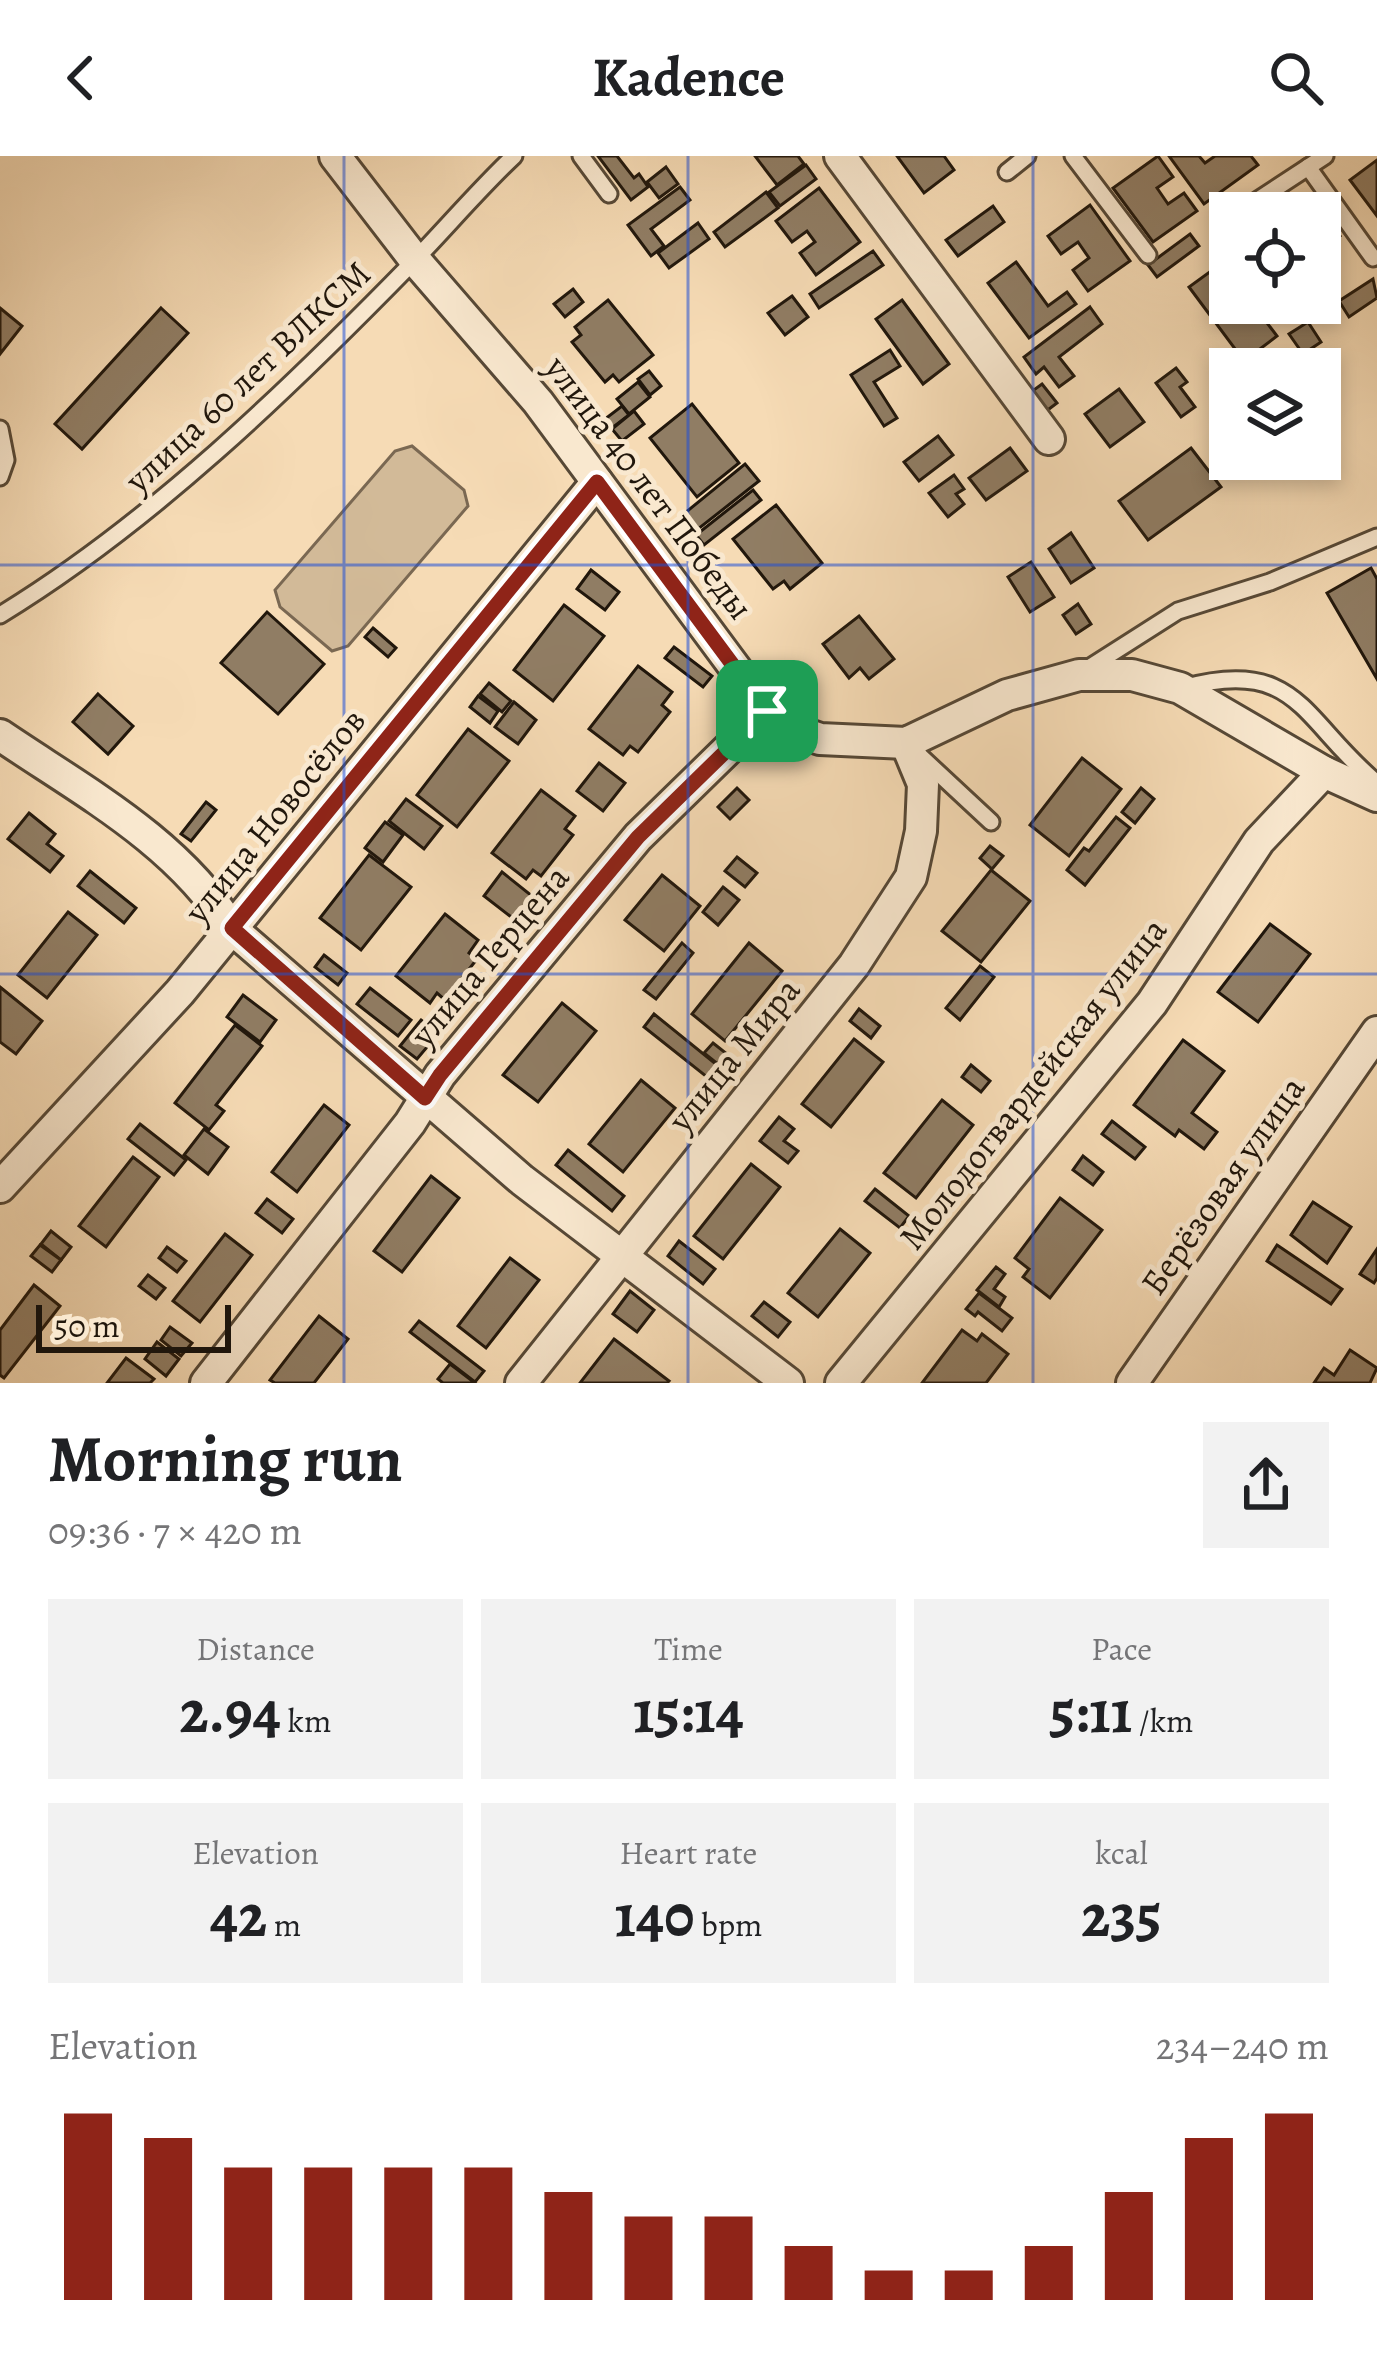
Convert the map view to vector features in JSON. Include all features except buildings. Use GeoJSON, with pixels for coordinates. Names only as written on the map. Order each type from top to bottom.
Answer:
{"type":"FeatureCollection","features":[{"type":"Feature","properties":{"kind":"street","name":"улица 40 лет Победы"},"geometry":{"type":"LineString","coordinates":[[335,156],[415,260],[538,402],[767,711],[797,731],[820,739],[906,742]]}},
{"type":"Feature","properties":{"kind":"street"},"geometry":{"type":"LineString","coordinates":[[840,156],[1049,439]]}},
{"type":"Feature","properties":{"kind":"street","name":"улица Новосёлов"},"geometry":{"type":"LineString","coordinates":[[0,1187],[180,992],[597,482]]}},
{"type":"Feature","properties":{"kind":"street"},"geometry":{"type":"LineString","coordinates":[[906,742],[1007,695],[1079,675],[1132,675],[1180,688],[1324,772],[1377,796]]}},
{"type":"Feature","properties":{"kind":"street","name":"улица Герцена"},"geometry":{"type":"LineString","coordinates":[[206,1383],[440,1075],[638,837],[767,711]]}},
{"type":"Feature","properties":{"kind":"street"},"geometry":{"type":"LineString","coordinates":[[0,736],[180,862],[232,928],[425,1098],[522,1180],[788,1383]]}},
{"type":"Feature","properties":{"kind":"street","name":"улица Мира"},"geometry":{"type":"LineString","coordinates":[[521,1383],[854,965],[911,877],[922,831],[923,784],[906,742]]}},
{"type":"Feature","properties":{"kind":"street","name":"Молодогвардейская улица"},"geometry":{"type":"LineString","coordinates":[[841,1383],[1152,1003],[1259,841],[1324,772]]}},
{"type":"Feature","properties":{"kind":"street","name":"Берёзовая улица"},"geometry":{"type":"LineString","coordinates":[[1132,1383],[1377,1032]]}},
{"type":"Feature","properties":{"kind":"lane","name":"улица 60 лет ВЛКСМ"},"geometry":{"type":"LineString","coordinates":[[0,615],[140,517],[281,390],[514,156]]}},
{"type":"Feature","properties":{"kind":"lane"},"geometry":{"type":"LineString","coordinates":[[580,156],[609,194]]}},
{"type":"Feature","properties":{"kind":"lane"},"geometry":{"type":"LineString","coordinates":[[1006,172],[1027,156]]}},
{"type":"Feature","properties":{"kind":"lane"},"geometry":{"type":"LineString","coordinates":[[1073,156],[1148,255]]}},
{"type":"Feature","properties":{"kind":"lane"},"geometry":{"type":"LineString","coordinates":[[1270,192],[1325,156]]}},
{"type":"Feature","properties":{"kind":"lane"},"geometry":{"type":"LineString","coordinates":[[1308,167],[1373,258]]}},
{"type":"Feature","properties":{"kind":"lane"},"geometry":{"type":"LineString","coordinates":[[0,430],[6,460],[0,477]]}},
{"type":"Feature","properties":{"kind":"lane"},"geometry":{"type":"LineString","coordinates":[[1079,675],[1178,611],[1270,582],[1377,537]]}},
{"type":"Feature","properties":{"kind":"lane"},"geometry":{"type":"LineString","coordinates":[[1180,688],[1224,676],[1262,681],[1305,706],[1377,784]]}},
{"type":"Feature","properties":{"kind":"lane"},"geometry":{"type":"LineString","coordinates":[[906,742],[991,822]]}},
{"type":"Feature","properties":{"kind":"shaded area"},"geometry":{"type":"Polygon","coordinates":[[[412,446],[464,490],[468,506],[348,646],[332,651],[280,607],[275,590],[395,451],[412,446]]]}},
{"type":"Feature","properties":{"kind":"route"},"geometry":{"type":"LineString","coordinates":[[597,482],[767,711],[638,837],[425,1098],[232,928],[597,482]]}}]}
